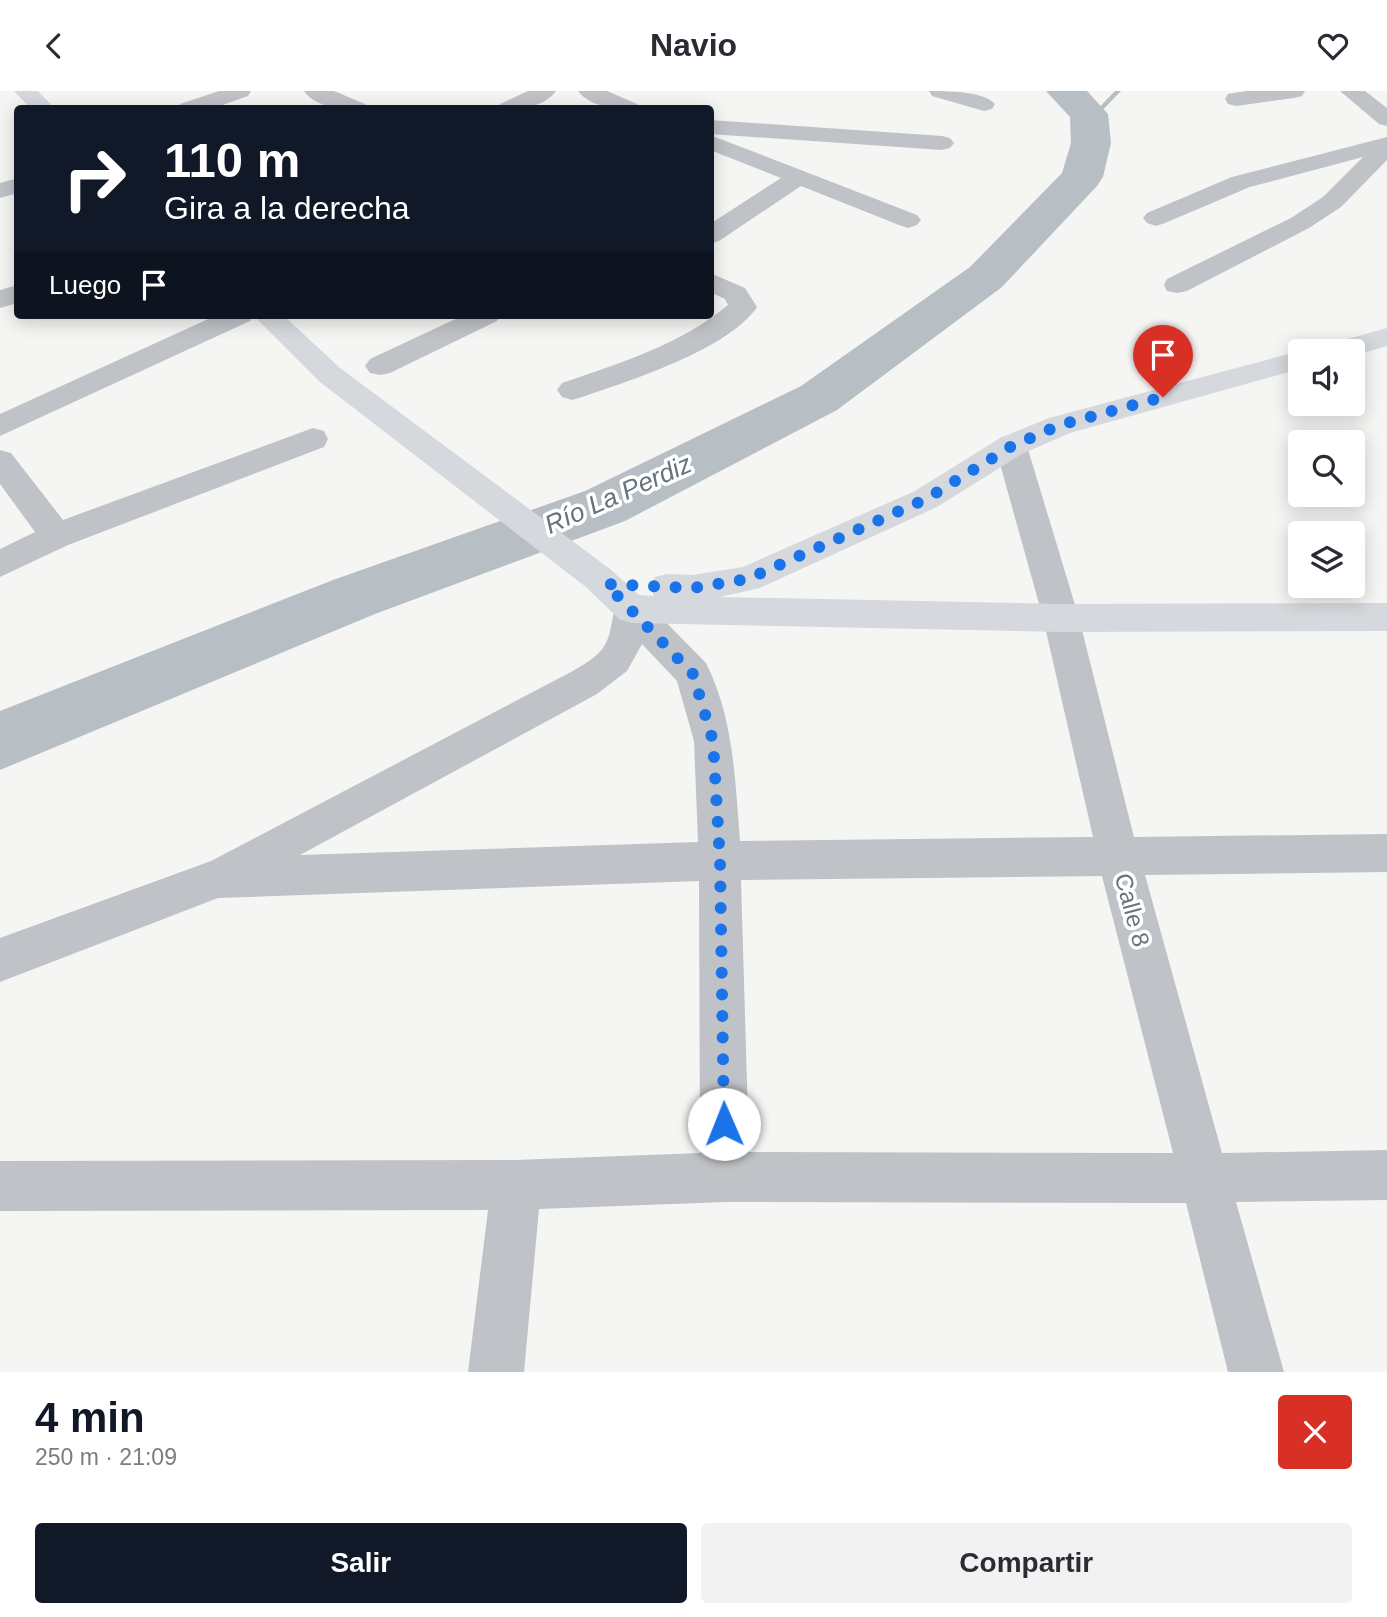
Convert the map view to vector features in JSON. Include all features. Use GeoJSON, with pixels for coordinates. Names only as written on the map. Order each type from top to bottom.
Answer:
{"type":"FeatureCollection","features":[{"type":"Feature","properties":{"kind":"main road"},"geometry":{"type":"LineString","coordinates":[[25,91],[40,105]]}},
{"type":"Feature","properties":{"kind":"main road"},"geometry":{"type":"LineString","coordinates":[[271,319],[330,375],[612,591],[1061,618],[1387,617]]}},
{"type":"Feature","properties":{"kind":"main road"},"geometry":{"type":"LineString","coordinates":[[1365,343],[1387,337]]}},
{"type":"Feature","properties":{"kind":"main road"},"geometry":{"type":"LineString","coordinates":[[612,591],[692,588],[748,579],[926,499],[1012,446],[1060,425],[1288,363]]}},
{"type":"Feature","properties":{"kind":"street"},"geometry":{"type":"LineString","coordinates":[[200,105],[240,91]]}},
{"type":"Feature","properties":{"kind":"street"},"geometry":{"type":"LineString","coordinates":[[316,91],[348,105]]}},
{"type":"Feature","properties":{"kind":"street"},"geometry":{"type":"LineString","coordinates":[[516,105],[545,91]]}},
{"type":"Feature","properties":{"kind":"street"},"geometry":{"type":"LineString","coordinates":[[589,91],[620,105]]}},
{"type":"Feature","properties":{"kind":"street"},"geometry":{"type":"LineString","coordinates":[[940,91],[984,104]]}},
{"type":"Feature","properties":{"kind":"street"},"geometry":{"type":"LineString","coordinates":[[1236,99],[1294,91]]}},
{"type":"Feature","properties":{"kind":"street"},"geometry":{"type":"LineString","coordinates":[[1351,91],[1387,119]]}},
{"type":"Feature","properties":{"kind":"street"},"geometry":{"type":"LineString","coordinates":[[714,127],[942,143]]}},
{"type":"Feature","properties":{"kind":"street"},"geometry":{"type":"LineString","coordinates":[[714,144],[908,220]]}},
{"type":"Feature","properties":{"kind":"street"},"geometry":{"type":"LineString","coordinates":[[1156,218],[1241,182],[1387,146]]}},
{"type":"Feature","properties":{"kind":"street"},"geometry":{"type":"LineString","coordinates":[[1177,285],[1300,223],[1332,202],[1387,146]]}},
{"type":"Feature","properties":{"kind":"street"},"geometry":{"type":"LineString","coordinates":[[714,233],[799,177]]}},
{"type":"Feature","properties":{"kind":"street"},"geometry":{"type":"LineString","coordinates":[[572,390],[626,372],[729,321],[743,307],[735,294],[714,283]]}},
{"type":"Feature","properties":{"kind":"street"},"geometry":{"type":"LineString","coordinates":[[0,426],[231,319]]}},
{"type":"Feature","properties":{"kind":"street"},"geometry":{"type":"LineString","coordinates":[[380,366],[480,319]]}},
{"type":"Feature","properties":{"kind":"street"},"geometry":{"type":"LineString","coordinates":[[0,564],[56,536],[313,439]]}},
{"type":"Feature","properties":{"kind":"street","name":"Calle 8"},"geometry":{"type":"LineString","coordinates":[[1012,446],[1061,618],[1118,855],[1256,1372]]}},
{"type":"Feature","properties":{"kind":"street"},"geometry":{"type":"LineString","coordinates":[[0,461],[56,536]]}},
{"type":"Feature","properties":{"kind":"street"},"geometry":{"type":"LineString","coordinates":[[612,591],[693,674],[713,741],[720,861],[725,1177]]}},
{"type":"Feature","properties":{"kind":"street"},"geometry":{"type":"LineString","coordinates":[[0,960],[218,878],[584,683],[612,665],[626,643],[612,591]]}},
{"type":"Feature","properties":{"kind":"street"},"geometry":{"type":"LineString","coordinates":[[218,878],[720,861],[1387,853]]}},
{"type":"Feature","properties":{"kind":"street"},"geometry":{"type":"LineString","coordinates":[[0,1186],[516,1185],[725,1177],[1203,1178],[1387,1175]]}},
{"type":"Feature","properties":{"kind":"street"},"geometry":{"type":"LineString","coordinates":[[496,1372],[516,1185]]}},
{"type":"Feature","properties":{"kind":"waterway","name":"Río La Perdiz"},"geometry":{"type":"LineString","coordinates":[[0,741],[354,597],[605,506],[819,398],[986,277],[1082,177],[1091,143],[1089,114],[1065,91]]}},
{"type":"Feature","properties":{"kind":"waterway"},"geometry":{"type":"LineString","coordinates":[[1089,121],[1118,91]]}},
{"type":"Feature","properties":{"kind":"route"},"geometry":{"type":"LineString","coordinates":[[724,1124],[720,861],[713,741],[693,674],[606,584],[692,588],[748,579],[926,499],[1012,446],[1060,425],[1163,397]]}}]}
